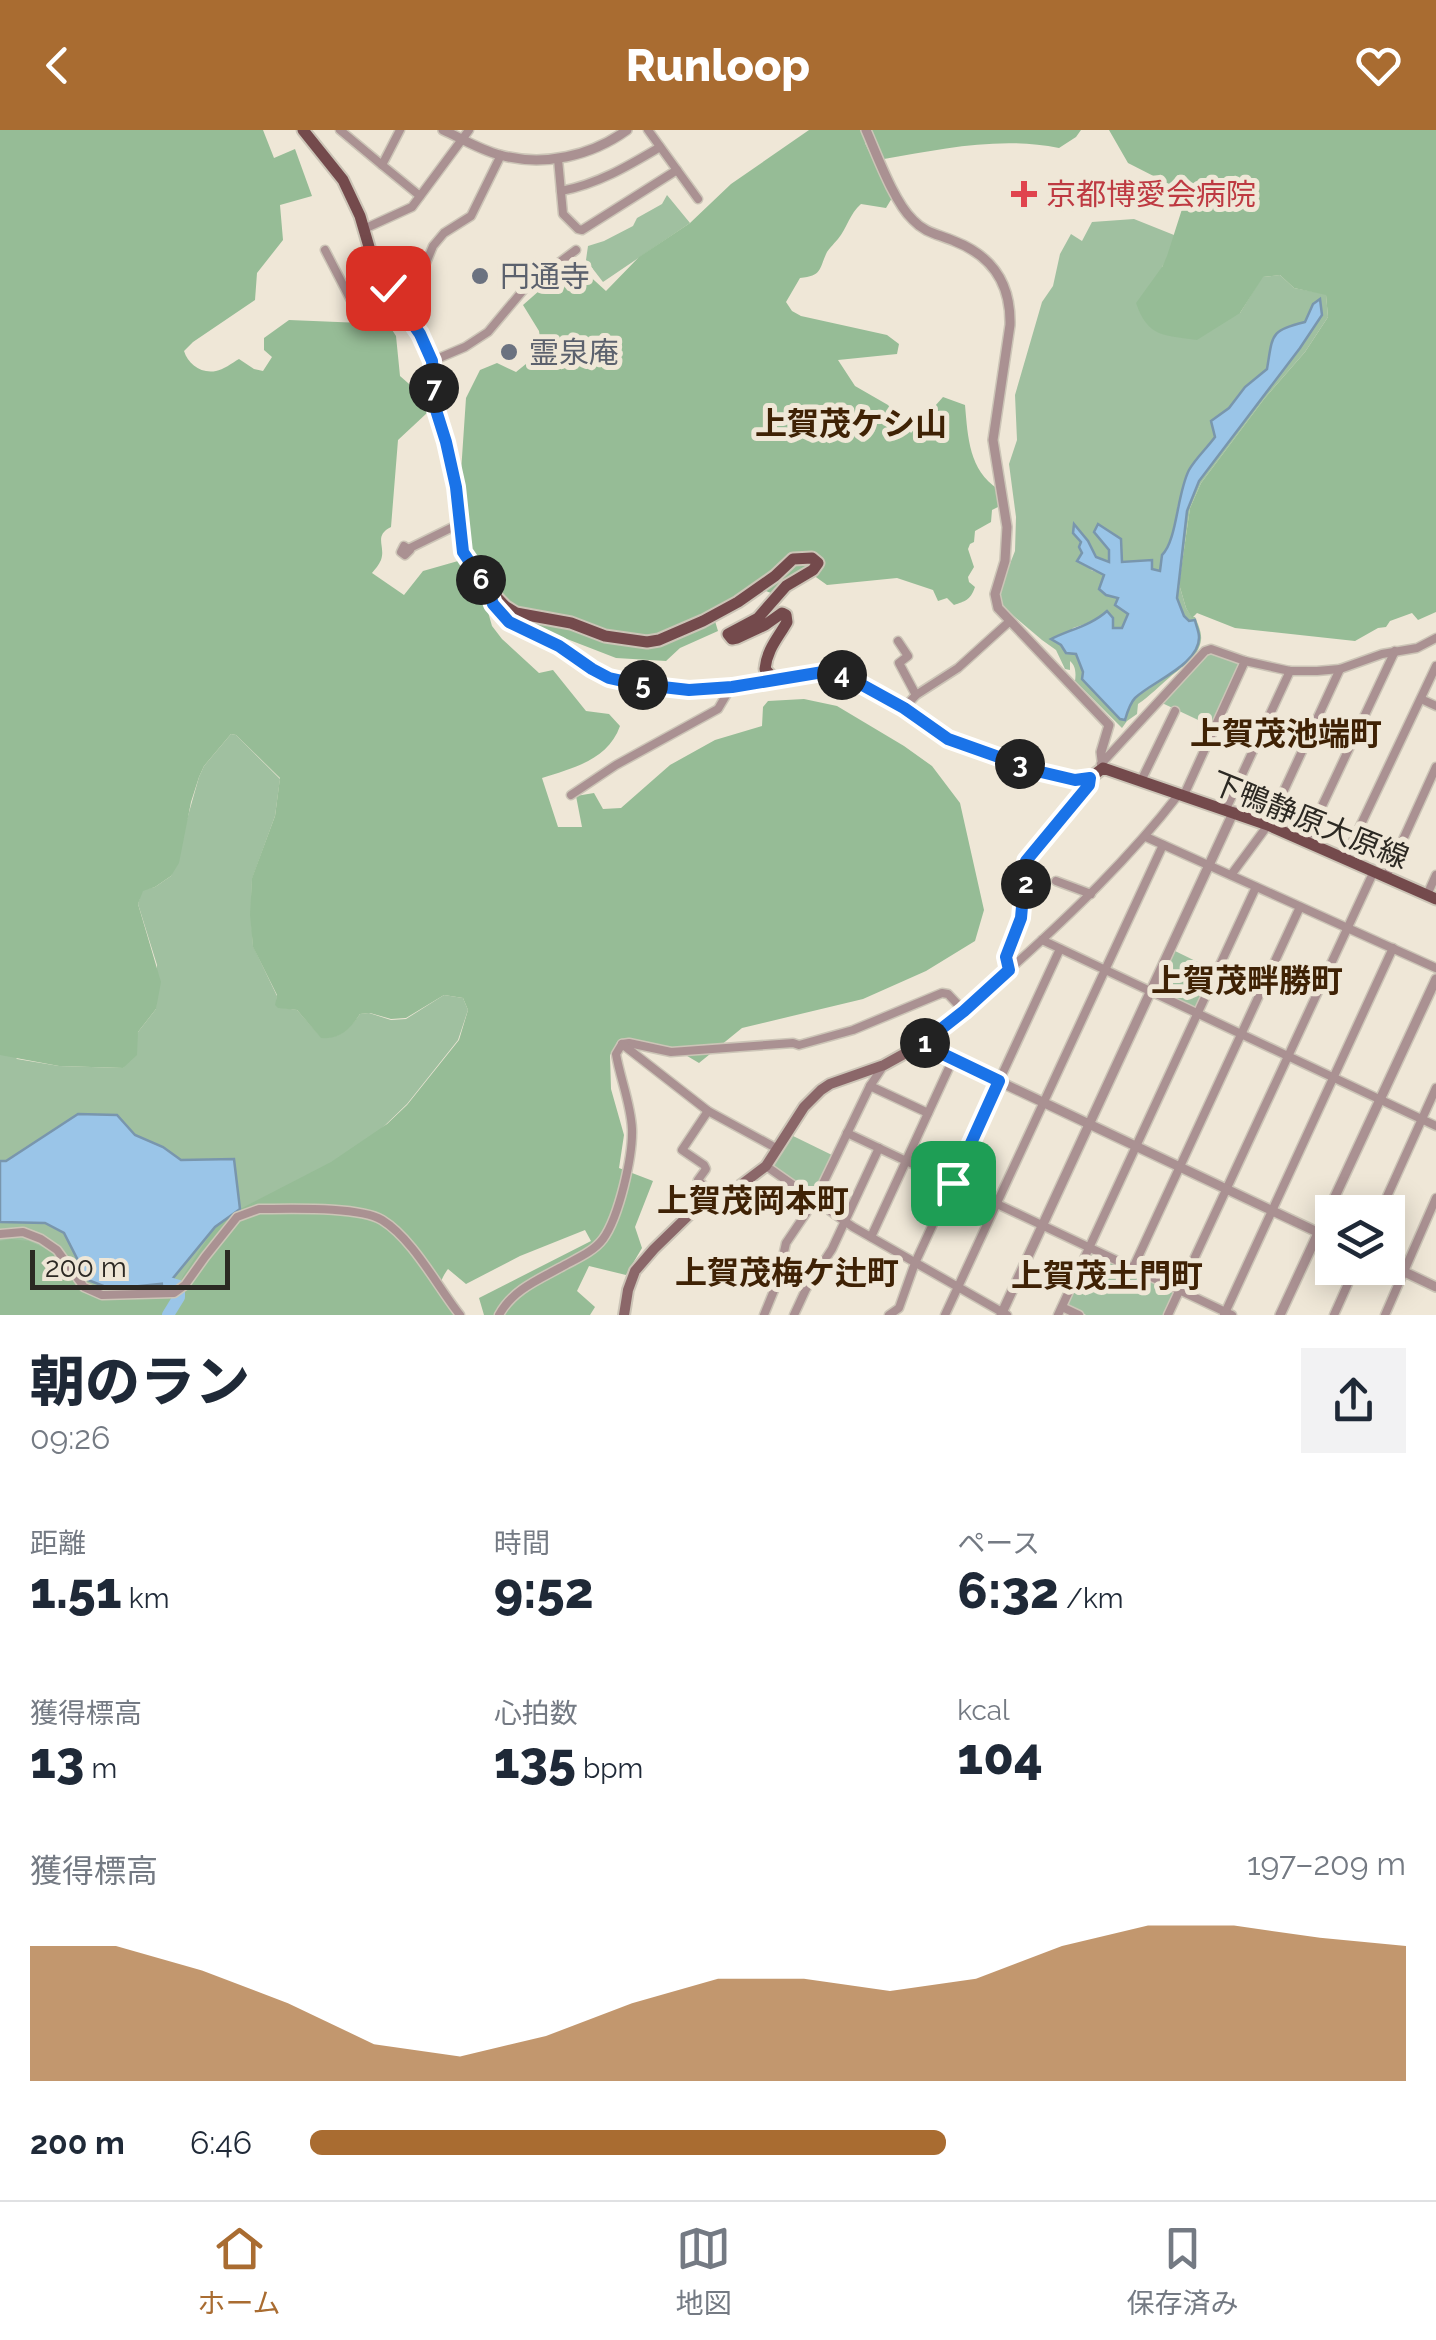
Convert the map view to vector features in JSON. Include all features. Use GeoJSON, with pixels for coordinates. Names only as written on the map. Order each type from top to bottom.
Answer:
{"type":"FeatureCollection","features":[{"type":"Feature","properties":{"kind":"main road"},"geometry":{"type":"LineString","coordinates":[[303,130],[343,180],[374,264],[420,334],[432,361],[436,410],[456,487],[463,552],[505,606],[516,613],[571,623],[604,636],[647,642],[703,621],[738,602],[794,558],[812,558],[818,563],[813,570],[786,586],[758,618],[728,634],[736,638],[786,614],[787,622],[772,643],[765,662],[765,669],[775,680],[823,672],[846,676],[904,708],[942,736],[1041,772],[1075,780],[1090,778]]}},
{"type":"Feature","properties":{"kind":"main road"},"geometry":{"type":"LineString","coordinates":[[624,1315],[635,1271],[654,1249],[690,1214],[718,1200],[766,1166],[804,1107],[821,1090],[884,1065],[922,1044],[1009,970],[1006,957],[1021,918],[1026,861],[1102,766]]}},
{"type":"Feature","properties":{"kind":"main road","name":"下鴨静原大原線"},"geometry":{"type":"LineString","coordinates":[[1102,766],[1306,840],[1431,897]]}},
{"type":"Feature","properties":{"kind":"street"},"geometry":{"type":"LineString","coordinates":[[340,130],[420,196]]}},
{"type":"Feature","properties":{"kind":"street"},"geometry":{"type":"LineString","coordinates":[[382,165],[400,130]]}},
{"type":"Feature","properties":{"kind":"street"},"geometry":{"type":"LineString","coordinates":[[442,130],[465,134],[501,155],[532,160],[558,159],[600,146],[627,130]]}},
{"type":"Feature","properties":{"kind":"street"},"geometry":{"type":"LineString","coordinates":[[648,130],[698,199]]}},
{"type":"Feature","properties":{"kind":"street"},"geometry":{"type":"LineString","coordinates":[[866,130],[907,215],[931,234],[958,242],[987,259],[1002,279],[1010,307],[1010,325],[993,440],[1004,507],[1006,550],[995,594],[998,608],[1109,725],[1101,752],[1102,766]]}},
{"type":"Feature","properties":{"kind":"street"},"geometry":{"type":"LineString","coordinates":[[364,229],[412,207],[465,134]]}},
{"type":"Feature","properties":{"kind":"street"},"geometry":{"type":"LineString","coordinates":[[561,191],[600,180],[660,147]]}},
{"type":"Feature","properties":{"kind":"street"},"geometry":{"type":"LineString","coordinates":[[324,250],[355,308],[422,274],[432,246],[471,216],[501,155]]}},
{"type":"Feature","properties":{"kind":"street"},"geometry":{"type":"LineString","coordinates":[[558,159],[563,214],[578,230],[677,170]]}},
{"type":"Feature","properties":{"kind":"street"},"geometry":{"type":"LineString","coordinates":[[432,361],[488,332],[524,288],[576,250]]}},
{"type":"Feature","properties":{"kind":"street"},"geometry":{"type":"LineString","coordinates":[[390,562],[459,524]]}},
{"type":"Feature","properties":{"kind":"street"},"geometry":{"type":"LineString","coordinates":[[488,589],[493,604],[509,622],[559,646],[609,678],[689,690],[775,680]]}},
{"type":"Feature","properties":{"kind":"street"},"geometry":{"type":"LineString","coordinates":[[904,708],[916,695],[958,668],[1010,621]]}},
{"type":"Feature","properties":{"kind":"street"},"geometry":{"type":"LineString","coordinates":[[1102,766],[1204,651],[1211,649],[1290,671],[1340,669],[1416,648],[1436,638]]}},
{"type":"Feature","properties":{"kind":"street"},"geometry":{"type":"LineString","coordinates":[[898,641],[908,656],[899,662],[916,695]]}},
{"type":"Feature","properties":{"kind":"street"},"geometry":{"type":"LineString","coordinates":[[1306,840],[1396,651]]}},
{"type":"Feature","properties":{"kind":"street"},"geometry":{"type":"LineString","coordinates":[[1009,970],[1091,894],[1182,794],[1245,661]]}},
{"type":"Feature","properties":{"kind":"street"},"geometry":{"type":"LineString","coordinates":[[1345,858],[1436,666]]}},
{"type":"Feature","properties":{"kind":"street"},"geometry":{"type":"LineString","coordinates":[[1230,875],[1268,825],[1340,669]]}},
{"type":"Feature","properties":{"kind":"street"},"geometry":{"type":"LineString","coordinates":[[766,1166],[846,1222],[1004,1314],[1152,992],[1290,671]]}},
{"type":"Feature","properties":{"kind":"street"},"geometry":{"type":"LineString","coordinates":[[571,795],[616,765],[718,709],[732,687]]}},
{"type":"Feature","properties":{"kind":"street"},"geometry":{"type":"LineString","coordinates":[[1420,699],[1436,706]]}},
{"type":"Feature","properties":{"kind":"street"},"geometry":{"type":"LineString","coordinates":[[1141,781],[1175,711]]}},
{"type":"Feature","properties":{"kind":"street"},"geometry":{"type":"LineString","coordinates":[[1168,1315],[1348,928],[1436,767]]}},
{"type":"Feature","properties":{"kind":"street"},"geometry":{"type":"LineString","coordinates":[[1146,837],[1436,968]]}},
{"type":"Feature","properties":{"kind":"street"},"geometry":{"type":"LineString","coordinates":[[945,1315],[1163,845]]}},
{"type":"Feature","properties":{"kind":"street"},"geometry":{"type":"LineString","coordinates":[[1431,897],[1436,875]]}},
{"type":"Feature","properties":{"kind":"street"},"geometry":{"type":"LineString","coordinates":[[1056,881],[1091,894]]}},
{"type":"Feature","properties":{"kind":"street"},"geometry":{"type":"LineString","coordinates":[[1079,1315],[1060,1311],[1256,886]]}},
{"type":"Feature","properties":{"kind":"street"},"geometry":{"type":"LineString","coordinates":[[1133,1268],[1300,906]]}},
{"type":"Feature","properties":{"kind":"street"},"geometry":{"type":"LineString","coordinates":[[1042,940],[1436,1126]]}},
{"type":"Feature","properties":{"kind":"street"},"geometry":{"type":"LineString","coordinates":[[847,1133],[1227,1314],[1392,948]]}},
{"type":"Feature","properties":{"kind":"street"},"geometry":{"type":"LineString","coordinates":[[888,1315],[899,1308],[915,1263],[1060,949]]}},
{"type":"Feature","properties":{"kind":"street"},"geometry":{"type":"LineString","coordinates":[[1336,1195],[1436,979]]}},
{"type":"Feature","properties":{"kind":"street"},"geometry":{"type":"LineString","coordinates":[[622,1044],[671,1052],[793,1042],[800,1045],[853,1030],[942,993],[948,994],[964,1011]]}},
{"type":"Feature","properties":{"kind":"street"},"geometry":{"type":"LineString","coordinates":[[622,1044],[708,1111],[776,1148]]}},
{"type":"Feature","properties":{"kind":"street"},"geometry":{"type":"LineString","coordinates":[[499,1315],[507,1300],[602,1241],[615,1217],[632,1130],[616,1054],[622,1044]]}},
{"type":"Feature","properties":{"kind":"street"},"geometry":{"type":"LineString","coordinates":[[922,1044],[1315,1230]]}},
{"type":"Feature","properties":{"kind":"street"},"geometry":{"type":"LineString","coordinates":[[871,1237],[953,1059]]}},
{"type":"Feature","properties":{"kind":"street"},"geometry":{"type":"LineString","coordinates":[[764,1315],[778,1283],[786,1243],[815,1200],[884,1065]]}},
{"type":"Feature","properties":{"kind":"street"},"geometry":{"type":"LineString","coordinates":[[870,1086],[928,1113]]}},
{"type":"Feature","properties":{"kind":"street"},"geometry":{"type":"LineString","coordinates":[[1388,1195],[1436,1088]]}},
{"type":"Feature","properties":{"kind":"street"},"geometry":{"type":"LineString","coordinates":[[675,1159],[708,1111]]}},
{"type":"Feature","properties":{"kind":"street"},"geometry":{"type":"LineString","coordinates":[[794,1315],[846,1222],[880,1148]]}},
{"type":"Feature","properties":{"kind":"street"},"geometry":{"type":"LineString","coordinates":[[682,1150],[706,1168],[698,1180],[718,1200]]}},
{"type":"Feature","properties":{"kind":"street"},"geometry":{"type":"LineString","coordinates":[[1405,1270],[1436,1198]]}},
{"type":"Feature","properties":{"kind":"street"},"geometry":{"type":"LineString","coordinates":[[0,1234],[23,1232],[40,1238],[57,1250],[84,1287],[102,1296],[174,1292],[185,1286],[237,1217],[248,1212],[353,1212],[384,1220],[407,1242],[460,1315]]}},
{"type":"Feature","properties":{"kind":"street"},"geometry":{"type":"LineString","coordinates":[[1280,1315],[1315,1241]]}},
{"type":"Feature","properties":{"kind":"street"},"geometry":{"type":"LineString","coordinates":[[1405,1272],[1436,1287]]}},
{"type":"Feature","properties":{"kind":"street"},"geometry":{"type":"LineString","coordinates":[[1334,1315],[1347,1285]]}},
{"type":"Feature","properties":{"kind":"street"},"geometry":{"type":"LineString","coordinates":[[1385,1315],[1398,1285]]}},
{"type":"Feature","properties":{"kind":"green space"},"geometry":{"type":"Polygon","coordinates":[[[0,130],[263,130],[274,158],[295,149],[312,196],[280,205],[283,240],[257,273],[255,300],[184,351],[192,364],[205,371],[219,370],[239,359],[263,371],[272,357],[264,350],[264,338],[289,320],[387,322],[396,336],[400,376],[424,397],[427,413],[398,440],[391,527],[381,538],[381,560],[372,573],[404,595],[423,571],[465,559],[476,570],[492,626],[502,639],[539,673],[553,670],[586,711],[609,714],[620,726],[598,755],[542,778],[558,827],[582,827],[576,796],[594,793],[603,809],[621,808],[670,765],[715,740],[762,726],[763,707],[768,701],[804,699],[837,706],[932,766],[960,803],[984,910],[975,941],[926,971],[863,999],[742,1028],[699,1063],[672,1047],[622,1040],[610,1055],[611,1089],[624,1135],[619,1168],[653,1181],[635,1227],[642,1248],[626,1275],[589,1266],[577,1291],[595,1307],[590,1315],[484,1315],[479,1298],[591,1241],[585,1230],[520,1256],[466,1284],[448,1269],[441,1288],[456,1315],[169,1315],[183,1276],[215,1227],[240,1209],[331,1162],[387,1124],[459,1040],[468,1010],[463,998],[444,995],[406,1018],[360,1014],[344,1032],[321,1038],[297,1010],[275,1005],[277,995],[253,947],[250,915],[252,878],[275,816],[280,778],[236,735],[231,734],[199,777],[179,863],[171,876],[143,891],[138,904],[161,982],[156,1009],[138,1032],[137,1055],[123,1068],[59,1066],[0,1055],[0,130]]]}},
{"type":"Feature","properties":{"kind":"green space"},"geometry":{"type":"Polygon","coordinates":[[[809,130],[1081,130],[1059,148],[993,144],[884,159],[872,135],[865,143],[892,198],[886,208],[861,204],[819,270],[800,278],[786,302],[801,316],[887,335],[899,344],[897,354],[838,360],[855,386],[888,405],[911,433],[943,397],[965,405],[972,452],[981,472],[998,489],[1000,506],[992,510],[991,522],[975,531],[974,542],[968,549],[974,567],[968,577],[975,587],[973,592],[967,600],[954,605],[947,598],[938,601],[933,590],[897,578],[827,585],[813,575],[771,593],[753,586],[712,611],[718,631],[680,648],[666,661],[616,658],[536,627],[528,611],[508,603],[496,592],[463,542],[466,530],[461,472],[466,398],[480,370],[497,363],[516,372],[542,351],[539,331],[523,305],[573,261],[606,291],[639,257],[690,223],[731,184],[809,130]]]}},
{"type":"Feature","properties":{"kind":"green space"},"geometry":{"type":"Polygon","coordinates":[[[1109,130],[1436,130],[1436,612],[1418,620],[1412,613],[1355,641],[1235,628],[1197,613],[1192,618],[1179,584],[1190,508],[1201,483],[1328,317],[1326,295],[1294,288],[1280,275],[1263,277],[1240,313],[1197,340],[1152,329],[1136,303],[1162,267],[1183,206],[1177,188],[1128,163],[1109,130]]]}},
{"type":"Feature","properties":{"kind":"green space"},"geometry":{"type":"Polygon","coordinates":[[[667,195],[690,223],[603,282],[586,260],[588,246],[633,226],[637,218],[662,204],[667,195]]]}},
{"type":"Feature","properties":{"kind":"green space"},"geometry":{"type":"Polygon","coordinates":[[[1134,219],[1179,237],[1162,267],[1240,313],[1262,277],[1280,275],[1294,288],[1326,294],[1328,317],[1201,483],[1190,508],[1179,584],[1186,608],[1195,617],[1200,628],[1200,646],[1189,662],[1138,704],[1137,714],[1122,728],[1075,681],[1072,663],[1070,670],[1065,669],[1056,650],[1003,607],[1000,599],[1015,551],[1016,517],[1009,464],[1017,440],[1015,395],[1042,302],[1053,286],[1060,254],[1071,234],[1082,241],[1092,222],[1134,219]],[[1320,300],[1313,304],[1305,322],[1279,331],[1272,341],[1267,369],[1245,387],[1230,408],[1211,421],[1215,437],[1190,469],[1178,505],[1171,547],[1160,572],[1151,569],[1151,560],[1122,562],[1109,550],[1109,563],[1095,557],[1088,541],[1082,542],[1091,570],[1105,575],[1128,614],[1122,628],[1097,620],[1073,628],[1061,645],[1066,653],[1076,654],[1082,679],[1124,720],[1133,699],[1165,674],[1181,668],[1188,659],[1195,620],[1184,616],[1177,598],[1187,511],[1199,481],[1322,315],[1320,300]]]}},
{"type":"Feature","properties":{"kind":"green space"},"geometry":{"type":"Polygon","coordinates":[[[1209,654],[1238,661],[1240,666],[1211,726],[1162,703],[1209,654]]]}},
{"type":"Feature","properties":{"kind":"green space"},"geometry":{"type":"Polygon","coordinates":[[[231,734],[280,779],[275,816],[252,879],[251,915],[253,946],[277,996],[276,1005],[297,1010],[321,1037],[333,1037],[360,1014],[406,1019],[444,995],[463,998],[468,1010],[458,1040],[407,1104],[189,1315],[0,1315],[0,1036],[17,1059],[59,1066],[123,1068],[138,1032],[156,1009],[157,965],[138,904],[142,890],[171,876],[199,777],[231,734]]]}},
{"type":"Feature","properties":{"kind":"green space"},"geometry":{"type":"Polygon","coordinates":[[[1173,950],[1214,970],[1196,1008],[1156,989],[1173,950]]]}},
{"type":"Feature","properties":{"kind":"green space"},"geometry":{"type":"Polygon","coordinates":[[[789,1134],[834,1156],[817,1192],[812,1194],[769,1164],[789,1134]]]}},
{"type":"Feature","properties":{"kind":"green space"},"geometry":{"type":"Polygon","coordinates":[[[0,1241],[29,1241],[53,1252],[81,1292],[104,1299],[173,1298],[163,1315],[0,1315],[0,1241]]]}},
{"type":"Feature","properties":{"kind":"green space"},"geometry":{"type":"Polygon","coordinates":[[[1094,1252],[1173,1291],[1165,1315],[1086,1315],[1068,1306],[1067,1301],[1094,1252]]]}},
{"type":"Feature","properties":{"kind":"water"},"geometry":{"type":"Polygon","coordinates":[[[1320,299],[1322,315],[1199,481],[1187,511],[1177,598],[1184,616],[1195,620],[1197,647],[1184,664],[1135,698],[1125,720],[1120,719],[1082,679],[1076,654],[1066,653],[1051,639],[1107,611],[1113,618],[1113,628],[1122,628],[1128,614],[1115,605],[1118,598],[1099,589],[1104,575],[1077,561],[1082,553],[1081,542],[1073,533],[1074,524],[1096,557],[1109,562],[1109,550],[1094,532],[1098,524],[1121,539],[1122,562],[1152,560],[1152,569],[1160,571],[1185,480],[1215,437],[1211,421],[1267,369],[1275,335],[1305,322],[1313,304],[1320,299]]]}},
{"type":"Feature","properties":{"kind":"water"},"geometry":{"type":"Polygon","coordinates":[[[78,1114],[117,1115],[135,1135],[181,1160],[234,1159],[240,1209],[215,1227],[169,1283],[111,1289],[88,1280],[64,1233],[45,1223],[0,1222],[0,1161],[6,1161],[78,1114]]]}},
{"type":"Feature","properties":{"kind":"waterway"},"geometry":{"type":"LineString","coordinates":[[168,1315],[179,1297],[179,1286],[169,1283]]}},
{"type":"Feature","properties":{"kind":"place","name":"京都博愛会病院"},"geometry":{"type":"Point","coordinates":[1024,194]}},
{"type":"Feature","properties":{"kind":"place","name":"円通寺"},"geometry":{"type":"Point","coordinates":[480,276]}},
{"type":"Feature","properties":{"kind":"place","name":"霊泉庵"},"geometry":{"type":"Point","coordinates":[509,352]}},
{"type":"Feature","properties":{"kind":"district","name":"上賀茂ケシ山"},"geometry":{"type":"Point","coordinates":[851,423]}},
{"type":"Feature","properties":{"kind":"district","name":"上賀茂池端町"},"geometry":{"type":"Point","coordinates":[1286,733]}},
{"type":"Feature","properties":{"kind":"district","name":"上賀茂畔勝町"},"geometry":{"type":"Point","coordinates":[1247,980]}},
{"type":"Feature","properties":{"kind":"district","name":"上賀茂岡本町"},"geometry":{"type":"Point","coordinates":[753,1200]}},
{"type":"Feature","properties":{"kind":"district","name":"上賀茂梅ケ辻町"},"geometry":{"type":"Point","coordinates":[787,1272]}},
{"type":"Feature","properties":{"kind":"district","name":"上賀茂土門町"},"geometry":{"type":"Point","coordinates":[1107,1275]}},
{"type":"Feature","properties":{"kind":"route"},"geometry":{"type":"LineString","coordinates":[[388,288],[420,334],[432,361],[436,410],[456,487],[463,552],[488,589],[493,604],[509,622],[559,646],[609,678],[664,689],[716,689],[823,672],[846,676],[904,708],[948,739],[1041,772],[1075,780],[1090,778],[1089,785],[1026,861],[1021,918],[1006,957],[1009,970],[922,1044],[999,1081],[953,1183]]}}]}
